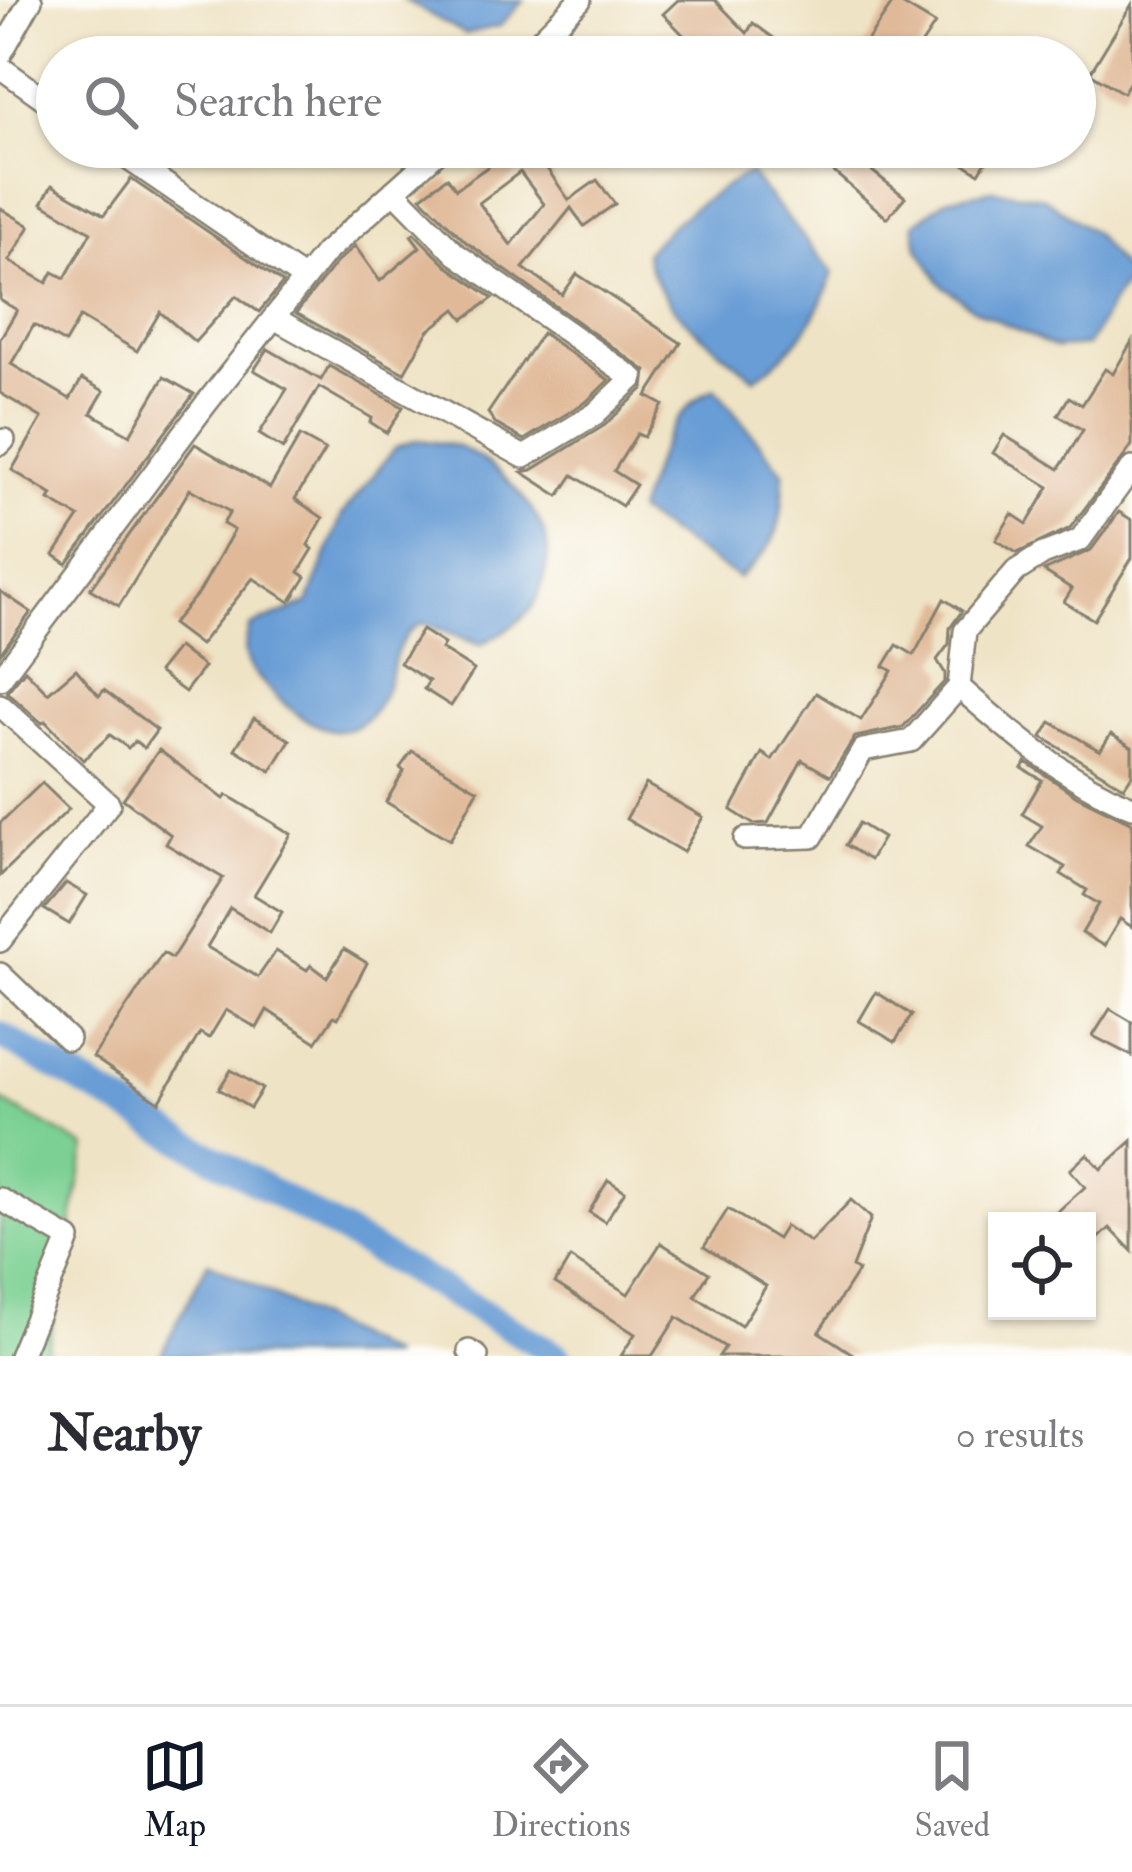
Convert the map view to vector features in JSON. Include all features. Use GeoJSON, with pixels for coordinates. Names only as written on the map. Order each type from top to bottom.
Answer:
{"type":"FeatureCollection","features":[{"type":"Feature","properties":{"kind":"street"},"geometry":{"type":"LineString","coordinates":[[0,55],[31,0]]}},
{"type":"Feature","properties":{"kind":"street"},"geometry":{"type":"LineString","coordinates":[[544,36],[580,0]]}},
{"type":"Feature","properties":{"kind":"street"},"geometry":{"type":"LineString","coordinates":[[0,67],[36,93]]}},
{"type":"Feature","properties":{"kind":"street"},"geometry":{"type":"LineString","coordinates":[[142,168],[304,279]]}},
{"type":"Feature","properties":{"kind":"street"},"geometry":{"type":"LineString","coordinates":[[0,680],[325,253],[419,168]]}},
{"type":"Feature","properties":{"kind":"street"},"geometry":{"type":"LineString","coordinates":[[283,323],[524,457],[595,414],[633,378],[456,254],[394,190]]}},
{"type":"Feature","properties":{"kind":"street"},"geometry":{"type":"LineString","coordinates":[[745,838],[812,837],[863,750],[911,741],[959,687],[965,631],[1016,571],[1080,540],[1132,468]]}},
{"type":"Feature","properties":{"kind":"street"},"geometry":{"type":"LineString","coordinates":[[959,687],[1012,734],[1078,780],[1132,807]]}},
{"type":"Feature","properties":{"kind":"street"},"geometry":{"type":"LineString","coordinates":[[0,705],[109,804],[0,941]]}},
{"type":"Feature","properties":{"kind":"street"},"geometry":{"type":"LineString","coordinates":[[0,974],[68,1039]]}},
{"type":"Feature","properties":{"kind":"street"},"geometry":{"type":"LineString","coordinates":[[0,1198],[69,1239],[20,1356]]}},
{"type":"Feature","properties":{"kind":"green space"},"geometry":{"type":"Polygon","coordinates":[[[0,1100],[86,1147],[46,1356],[0,1356],[0,1100]]]}},
{"type":"Feature","properties":{"kind":"water"},"geometry":{"type":"Polygon","coordinates":[[[404,0],[524,0],[500,26],[465,34],[404,0]]]}},
{"type":"Feature","properties":{"kind":"water"},"geometry":{"type":"Polygon","coordinates":[[[749,173],[833,272],[804,332],[755,378],[675,309],[652,274],[645,253],[693,208],[749,173]]]}},
{"type":"Feature","properties":{"kind":"water"},"geometry":{"type":"Polygon","coordinates":[[[992,190],[1043,197],[1094,233],[1131,279],[1087,346],[1056,348],[972,308],[940,283],[918,248],[914,224],[947,199],[992,190]]]}},
{"type":"Feature","properties":{"kind":"water"},"geometry":{"type":"Polygon","coordinates":[[[715,388],[784,473],[776,532],[763,554],[738,578],[637,512],[674,424],[699,397],[715,388]]]}},
{"type":"Feature","properties":{"kind":"water"},"geometry":{"type":"Polygon","coordinates":[[[417,440],[463,449],[515,488],[536,516],[547,544],[542,587],[527,614],[480,645],[423,623],[413,629],[400,645],[383,695],[370,716],[354,727],[321,727],[287,706],[253,671],[245,646],[248,633],[251,626],[308,603],[342,515],[396,447],[417,440]]]}},
{"type":"Feature","properties":{"kind":"water"},"geometry":{"type":"Polygon","coordinates":[[[208,1262],[392,1356],[160,1356],[208,1262]]]}},
{"type":"Feature","properties":{"kind":"building"},"geometry":{"type":"Polygon","coordinates":[[[678,0],[715,0],[747,33],[753,23],[771,36],[684,36],[663,14],[678,0]]]}},
{"type":"Feature","properties":{"kind":"building"},"geometry":{"type":"Polygon","coordinates":[[[895,0],[935,24],[927,36],[870,36],[895,0]]]}},
{"type":"Feature","properties":{"kind":"building"},"geometry":{"type":"Polygon","coordinates":[[[1132,4],[1132,78],[1123,93],[1096,77],[1096,63],[1132,4]]]}},
{"type":"Feature","properties":{"kind":"building"},"geometry":{"type":"Polygon","coordinates":[[[486,168],[547,168],[569,200],[597,180],[615,204],[584,226],[571,208],[523,268],[562,295],[577,274],[681,343],[647,396],[663,405],[644,437],[637,434],[614,471],[636,485],[622,506],[573,475],[559,496],[522,472],[605,425],[644,388],[646,371],[466,242],[421,197],[447,177],[456,189],[486,168]],[[520,172],[479,203],[511,245],[544,204],[520,172]]]}},
{"type":"Feature","properties":{"kind":"building"},"geometry":{"type":"Polygon","coordinates":[[[829,168],[868,168],[905,197],[887,218],[829,168]]]}},
{"type":"Feature","properties":{"kind":"building"},"geometry":{"type":"Polygon","coordinates":[[[131,179],[283,283],[259,312],[236,296],[195,342],[160,312],[137,351],[80,317],[65,343],[34,325],[11,364],[70,399],[82,379],[104,391],[91,413],[130,435],[164,377],[194,394],[67,564],[54,555],[79,517],[12,470],[42,418],[0,393],[0,339],[17,310],[0,300],[0,208],[30,226],[9,261],[47,283],[53,272],[65,278],[91,232],[42,203],[52,185],[104,215],[131,179]]]}},
{"type":"Feature","properties":{"kind":"building"},"geometry":{"type":"Polygon","coordinates":[[[414,233],[447,266],[493,298],[464,319],[456,309],[428,331],[404,373],[296,313],[355,246],[380,281],[420,247],[414,233]]]}},
{"type":"Feature","properties":{"kind":"building"},"geometry":{"type":"Polygon","coordinates":[[[542,333],[609,380],[586,402],[524,440],[496,424],[488,413],[542,333]]]}},
{"type":"Feature","properties":{"kind":"building"},"geometry":{"type":"Polygon","coordinates":[[[1132,341],[1132,445],[1070,528],[1017,553],[996,540],[1012,514],[1027,524],[1049,487],[993,453],[1004,435],[1059,469],[1083,430],[1058,415],[1069,397],[1082,405],[1105,369],[1113,374],[1132,341]]]}},
{"type":"Feature","properties":{"kind":"building"},"geometry":{"type":"Polygon","coordinates":[[[268,349],[321,380],[329,366],[403,407],[387,433],[370,422],[372,418],[319,387],[283,449],[259,434],[287,389],[254,370],[268,349]]]}},
{"type":"Feature","properties":{"kind":"building"},"geometry":{"type":"Polygon","coordinates":[[[300,436],[325,450],[295,499],[323,518],[299,572],[306,577],[290,602],[253,578],[200,645],[172,624],[200,591],[234,530],[223,524],[230,512],[190,489],[119,606],[90,589],[195,444],[270,488],[300,436]]]}},
{"type":"Feature","properties":{"kind":"building"},"geometry":{"type":"Polygon","coordinates":[[[1119,512],[1132,520],[1132,558],[1094,620],[1064,602],[1072,589],[1044,571],[1091,550],[1119,512]]]}},
{"type":"Feature","properties":{"kind":"building"},"geometry":{"type":"Polygon","coordinates":[[[0,591],[31,612],[0,654],[0,591]]]}},
{"type":"Feature","properties":{"kind":"building"},"geometry":{"type":"Polygon","coordinates":[[[944,599],[962,611],[937,660],[945,681],[903,727],[855,737],[830,776],[802,760],[768,823],[753,824],[731,810],[762,753],[772,760],[816,693],[861,720],[892,671],[884,666],[897,645],[914,655],[944,599]]]}},
{"type":"Feature","properties":{"kind":"building"},"geometry":{"type":"Polygon","coordinates":[[[422,630],[474,670],[451,706],[424,689],[429,681],[400,663],[422,630]]]}},
{"type":"Feature","properties":{"kind":"building"},"geometry":{"type":"Polygon","coordinates":[[[178,647],[204,667],[185,692],[158,672],[178,647]]]}},
{"type":"Feature","properties":{"kind":"building"},"geometry":{"type":"Polygon","coordinates":[[[76,669],[99,696],[104,690],[157,730],[144,748],[135,741],[128,748],[110,735],[83,760],[45,721],[7,692],[25,670],[48,693],[76,669]]]}},
{"type":"Feature","properties":{"kind":"building"},"geometry":{"type":"Polygon","coordinates":[[[254,718],[290,740],[271,771],[235,749],[254,718]]]}},
{"type":"Feature","properties":{"kind":"building"},"geometry":{"type":"Polygon","coordinates":[[[1051,722],[1100,751],[1111,734],[1132,747],[1132,775],[1124,787],[1042,737],[1051,722]]]}},
{"type":"Feature","properties":{"kind":"building"},"geometry":{"type":"Polygon","coordinates":[[[159,750],[224,799],[227,795],[291,834],[254,895],[282,912],[270,933],[230,908],[207,947],[258,977],[276,951],[327,977],[344,949],[367,963],[338,1018],[334,1016],[316,1042],[267,1010],[257,1028],[226,1010],[209,1038],[200,1033],[159,1102],[93,1057],[163,953],[172,958],[223,878],[166,844],[171,835],[123,799],[159,750]]]}},
{"type":"Feature","properties":{"kind":"building"},"geometry":{"type":"Polygon","coordinates":[[[412,751],[478,790],[450,840],[386,802],[412,751]]]}},
{"type":"Feature","properties":{"kind":"building"},"geometry":{"type":"Polygon","coordinates":[[[1026,762],[1077,796],[1132,823],[1132,927],[1120,919],[1104,946],[1082,933],[1099,904],[1061,874],[1065,867],[1029,846],[1042,826],[1022,814],[1042,780],[1022,768],[1026,762]]]}},
{"type":"Feature","properties":{"kind":"building"},"geometry":{"type":"Polygon","coordinates":[[[42,783],[69,809],[0,876],[0,823],[42,783]]]}},
{"type":"Feature","properties":{"kind":"building"},"geometry":{"type":"Polygon","coordinates":[[[646,784],[703,817],[683,852],[626,819],[646,784]]]}},
{"type":"Feature","properties":{"kind":"building"},"geometry":{"type":"Polygon","coordinates":[[[859,823],[883,838],[870,860],[846,845],[859,823]]]}},
{"type":"Feature","properties":{"kind":"building"},"geometry":{"type":"Polygon","coordinates":[[[66,883],[87,895],[69,924],[44,909],[66,883]]]}},
{"type":"Feature","properties":{"kind":"building"},"geometry":{"type":"Polygon","coordinates":[[[876,992],[912,1015],[895,1042],[859,1021],[876,992]]]}},
{"type":"Feature","properties":{"kind":"building"},"geometry":{"type":"Polygon","coordinates":[[[1110,1009],[1132,1022],[1132,1056],[1093,1036],[1110,1009]]]}},
{"type":"Feature","properties":{"kind":"building"},"geometry":{"type":"Polygon","coordinates":[[[231,1070],[262,1089],[250,1108],[219,1089],[231,1070]]]}},
{"type":"Feature","properties":{"kind":"building"},"geometry":{"type":"Polygon","coordinates":[[[1132,1141],[1132,1251],[1110,1228],[1096,1241],[1096,1212],[1057,1212],[1085,1187],[1070,1170],[1087,1154],[1101,1169],[1132,1141]]]}},
{"type":"Feature","properties":{"kind":"building"},"geometry":{"type":"Polygon","coordinates":[[[608,1180],[625,1191],[605,1222],[589,1212],[608,1180]]]}},
{"type":"Feature","properties":{"kind":"building"},"geometry":{"type":"Polygon","coordinates":[[[851,1200],[871,1218],[852,1267],[858,1271],[819,1332],[856,1356],[719,1356],[725,1347],[677,1317],[652,1356],[621,1356],[635,1334],[555,1283],[570,1258],[628,1294],[661,1243],[709,1273],[695,1296],[741,1326],[766,1286],[704,1247],[728,1209],[777,1239],[785,1226],[810,1242],[851,1200]]]}},
{"type":"Feature","properties":{"kind":"waterway"},"geometry":{"type":"LineString","coordinates":[[0,1035],[558,1356]]}}]}
